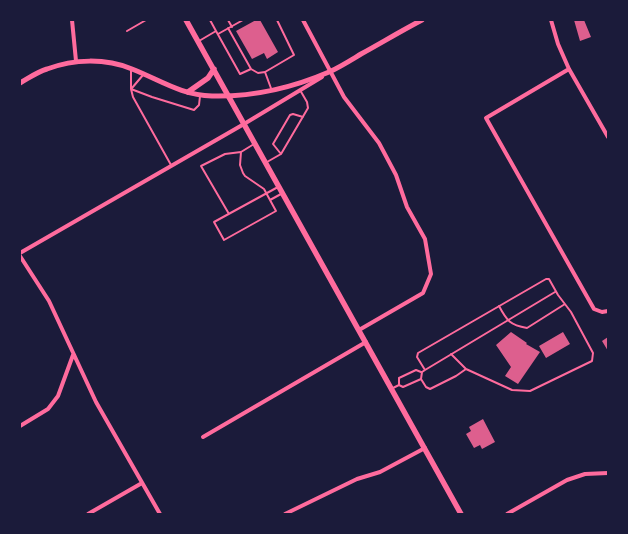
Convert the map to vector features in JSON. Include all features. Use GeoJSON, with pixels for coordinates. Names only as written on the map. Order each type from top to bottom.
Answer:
{"type":"FeatureCollection","features":[{"type":"Feature","properties":{"kind":"main road"},"geometry":{"type":"LineString","coordinates":[[186,20],[461,514]]}},
{"type":"Feature","properties":{"kind":"main road"},"geometry":{"type":"LineString","coordinates":[[188,92],[208,78],[214,69]]}},
{"type":"Feature","properties":{"kind":"street"},"geometry":{"type":"LineString","coordinates":[[72,20],[76,61]]}},
{"type":"Feature","properties":{"kind":"street"},"geometry":{"type":"LineString","coordinates":[[303,20],[344,97],[379,143],[396,175],[407,207],[425,239],[431,274],[423,293],[359,330]]}},
{"type":"Feature","properties":{"kind":"street"},"geometry":{"type":"LineString","coordinates":[[160,514],[96,402],[49,301],[20,254],[244,124],[330,72],[422,20]]}},
{"type":"Feature","properties":{"kind":"street"},"geometry":{"type":"LineString","coordinates":[[551,20],[558,44],[569,69],[608,137]]}},
{"type":"Feature","properties":{"kind":"street"},"geometry":{"type":"LineString","coordinates":[[20,83],[45,69],[76,61],[101,61],[121,65],[162,84],[188,92],[212,96],[239,95],[272,91],[293,86],[330,72]]}},
{"type":"Feature","properties":{"kind":"street"},"geometry":{"type":"LineString","coordinates":[[569,69],[486,118],[594,309],[602,312],[608,311]]}},
{"type":"Feature","properties":{"kind":"street"},"geometry":{"type":"LineString","coordinates":[[203,437],[366,342]]}},
{"type":"Feature","properties":{"kind":"street"},"geometry":{"type":"LineString","coordinates":[[20,426],[48,409],[58,396],[73,355]]}},
{"type":"Feature","properties":{"kind":"street"},"geometry":{"type":"LineString","coordinates":[[285,514],[358,479],[380,472],[425,448]]}},
{"type":"Feature","properties":{"kind":"street"},"geometry":{"type":"LineString","coordinates":[[507,514],[567,480],[585,474],[608,473]]}},
{"type":"Feature","properties":{"kind":"street"},"geometry":{"type":"LineString","coordinates":[[88,514],[142,483]]}},
{"type":"Feature","properties":{"kind":"lane"},"geometry":{"type":"LineString","coordinates":[[127,31],[146,20]]}},
{"type":"Feature","properties":{"kind":"lane"},"geometry":{"type":"LineString","coordinates":[[210,20],[240,74],[251,69]]}},
{"type":"Feature","properties":{"kind":"lane"},"geometry":{"type":"LineString","coordinates":[[228,20],[232,26]]}},
{"type":"Feature","properties":{"kind":"lane"},"geometry":{"type":"LineString","coordinates":[[218,34],[243,20]]}},
{"type":"Feature","properties":{"kind":"lane"},"geometry":{"type":"LineString","coordinates":[[228,28],[251,69],[258,73],[265,72],[294,55],[277,20]]}},
{"type":"Feature","properties":{"kind":"lane"},"geometry":{"type":"LineString","coordinates":[[198,41],[216,31]]}},
{"type":"Feature","properties":{"kind":"lane"},"geometry":{"type":"LineString","coordinates":[[131,69],[131,89],[133,97],[148,126],[172,166]]}},
{"type":"Feature","properties":{"kind":"lane"},"geometry":{"type":"LineString","coordinates":[[265,72],[272,91]]}},
{"type":"Feature","properties":{"kind":"lane"},"geometry":{"type":"LineString","coordinates":[[131,89],[143,74]]}},
{"type":"Feature","properties":{"kind":"lane"},"geometry":{"type":"LineString","coordinates":[[131,89],[152,98],[194,110],[199,105],[201,95]]}},
{"type":"Feature","properties":{"kind":"lane"},"geometry":{"type":"LineString","coordinates":[[266,163],[281,154],[308,108],[307,102],[300,90]]}},
{"type":"Feature","properties":{"kind":"lane"},"geometry":{"type":"LineString","coordinates":[[281,154],[273,144],[290,115],[292,114],[302,117]]}},
{"type":"Feature","properties":{"kind":"lane"},"geometry":{"type":"LineString","coordinates":[[229,214],[201,166],[225,154],[241,152],[255,143]]}},
{"type":"Feature","properties":{"kind":"lane"},"geometry":{"type":"LineString","coordinates":[[241,152],[240,165],[242,173],[264,189],[266,193],[276,211],[224,240],[214,222],[229,214],[266,193],[279,186]]}},
{"type":"Feature","properties":{"kind":"lane"},"geometry":{"type":"LineString","coordinates":[[270,200],[283,193]]}},
{"type":"Feature","properties":{"kind":"lane"},"geometry":{"type":"LineString","coordinates":[[423,371],[417,357],[418,353],[546,279],[548,279],[555,292],[571,312],[593,353],[592,361],[530,391],[512,390],[466,368],[451,354]]}},
{"type":"Feature","properties":{"kind":"lane"},"geometry":{"type":"LineString","coordinates":[[392,388],[399,385],[403,387],[420,379],[423,371],[555,292]]}},
{"type":"Feature","properties":{"kind":"lane"},"geometry":{"type":"LineString","coordinates":[[499,306],[507,321],[516,327],[527,328],[565,304]]}},
{"type":"Feature","properties":{"kind":"lane"},"geometry":{"type":"LineString","coordinates":[[420,379],[426,387],[430,389],[456,376],[466,368]]}},
{"type":"Feature","properties":{"kind":"lane"},"geometry":{"type":"LineString","coordinates":[[399,385],[399,378],[416,370],[423,371]]}},
{"type":"Feature","properties":{"kind":"building"},"geometry":{"type":"Polygon","coordinates":[[[256,20],[260,20],[278,52],[267,59],[264,53],[252,59],[236,31],[256,20]]]}},
{"type":"Feature","properties":{"kind":"building"},"geometry":{"type":"Polygon","coordinates":[[[574,20],[584,20],[591,37],[580,41],[574,20]]]}},
{"type":"Feature","properties":{"kind":"building"},"geometry":{"type":"Polygon","coordinates":[[[511,332],[527,343],[526,344],[540,352],[518,384],[505,376],[511,367],[496,345],[511,332]]]}},
{"type":"Feature","properties":{"kind":"building"},"geometry":{"type":"Polygon","coordinates":[[[563,332],[570,344],[546,358],[539,346],[563,332]]]}},
{"type":"Feature","properties":{"kind":"building"},"geometry":{"type":"Polygon","coordinates":[[[608,337],[608,351],[602,341],[608,337]]]}},
{"type":"Feature","properties":{"kind":"building"},"geometry":{"type":"Polygon","coordinates":[[[483,419],[495,442],[482,449],[480,445],[474,448],[466,434],[471,431],[469,427],[483,419]]]}}]}
